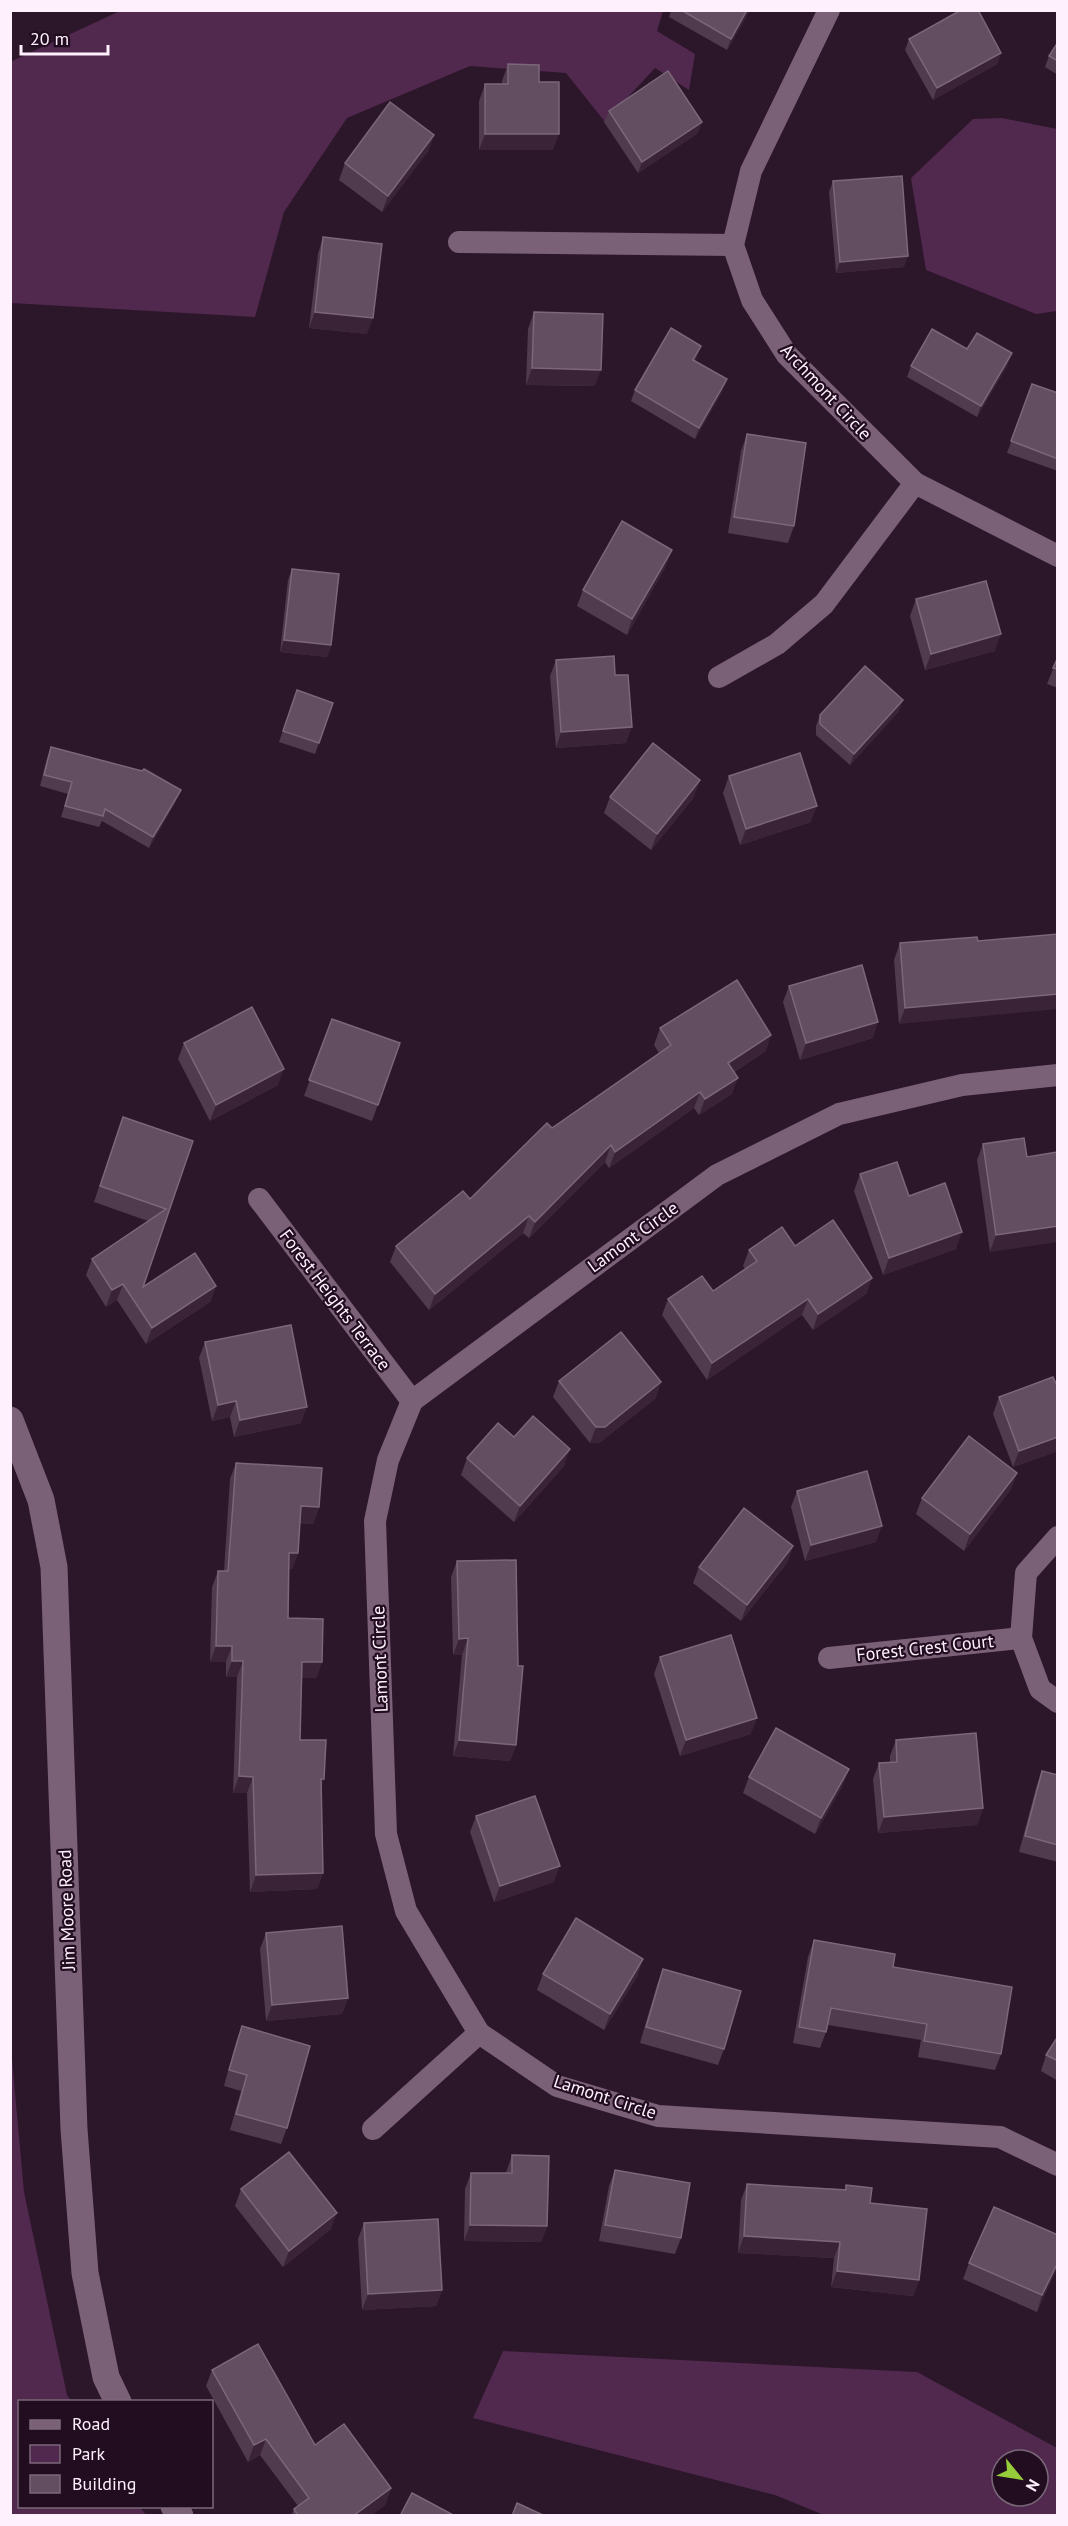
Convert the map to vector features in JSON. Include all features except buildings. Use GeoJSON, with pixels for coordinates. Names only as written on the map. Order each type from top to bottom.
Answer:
{"type":"FeatureCollection","features":[{"type":"Feature","properties":{"kind":"street"},"geometry":{"type":"LineString","coordinates":[[459,242],[733,245],[751,171],[830,10]]}},
{"type":"Feature","properties":{"kind":"street","name":"Archmont Circle"},"geometry":{"type":"LineString","coordinates":[[733,245],[752,300],[787,355],[915,483],[1058,556]]}},
{"type":"Feature","properties":{"kind":"street"},"geometry":{"type":"LineString","coordinates":[[719,677],[777,644],[824,604],[915,483]]}},
{"type":"Feature","properties":{"kind":"street","name":"Lamont Circle"},"geometry":{"type":"LineString","coordinates":[[1058,1075],[962,1085],[839,1114],[717,1175],[412,1401],[388,1460],[375,1521],[386,1834],[406,1911],[479,2033],[557,2086],[658,2116],[1000,2137],[1058,2165]]}},
{"type":"Feature","properties":{"kind":"street","name":"Forest Heights Terrace"},"geometry":{"type":"LineString","coordinates":[[259,1199],[412,1401]]}},
{"type":"Feature","properties":{"kind":"street","name":"Jim Moore Road"},"geometry":{"type":"LineString","coordinates":[[10,1420],[41,1500],[54,1567],[74,2129],[85,2273],[106,2377],[117,2400]]}},
{"type":"Feature","properties":{"kind":"street"},"geometry":{"type":"LineString","coordinates":[[1058,1537],[1026,1573],[1021,1638],[1040,1689],[1058,1702]]}},
{"type":"Feature","properties":{"kind":"street","name":"Forest Crest Court"},"geometry":{"type":"LineString","coordinates":[[829,1658],[1021,1638]]}},
{"type":"Feature","properties":{"kind":"street"},"geometry":{"type":"LineString","coordinates":[[373,2129],[479,2033]]}},
{"type":"Feature","properties":{"kind":"green space"},"geometry":{"type":"Polygon","coordinates":[[[122,10],[663,11],[657,31],[695,54],[689,90],[655,68],[605,122],[566,73],[470,66],[347,118],[284,212],[255,317],[11,303],[10,62],[122,10]]]}},
{"type":"Feature","properties":{"kind":"green space"},"geometry":{"type":"Polygon","coordinates":[[[1002,118],[1057,129],[1057,311],[1036,314],[926,270],[911,178],[973,119],[1002,118]]]}},
{"type":"Feature","properties":{"kind":"green space"},"geometry":{"type":"Polygon","coordinates":[[[10,2037],[24,2192],[67,2395],[70,2400],[18,2400],[18,2508],[141,2508],[146,2515],[11,2515],[10,2037]]]}},
{"type":"Feature","properties":{"kind":"green space"},"geometry":{"type":"Polygon","coordinates":[[[503,2351],[917,2372],[1057,2448],[1057,2515],[824,2515],[775,2495],[473,2418],[503,2351]]]}}]}
